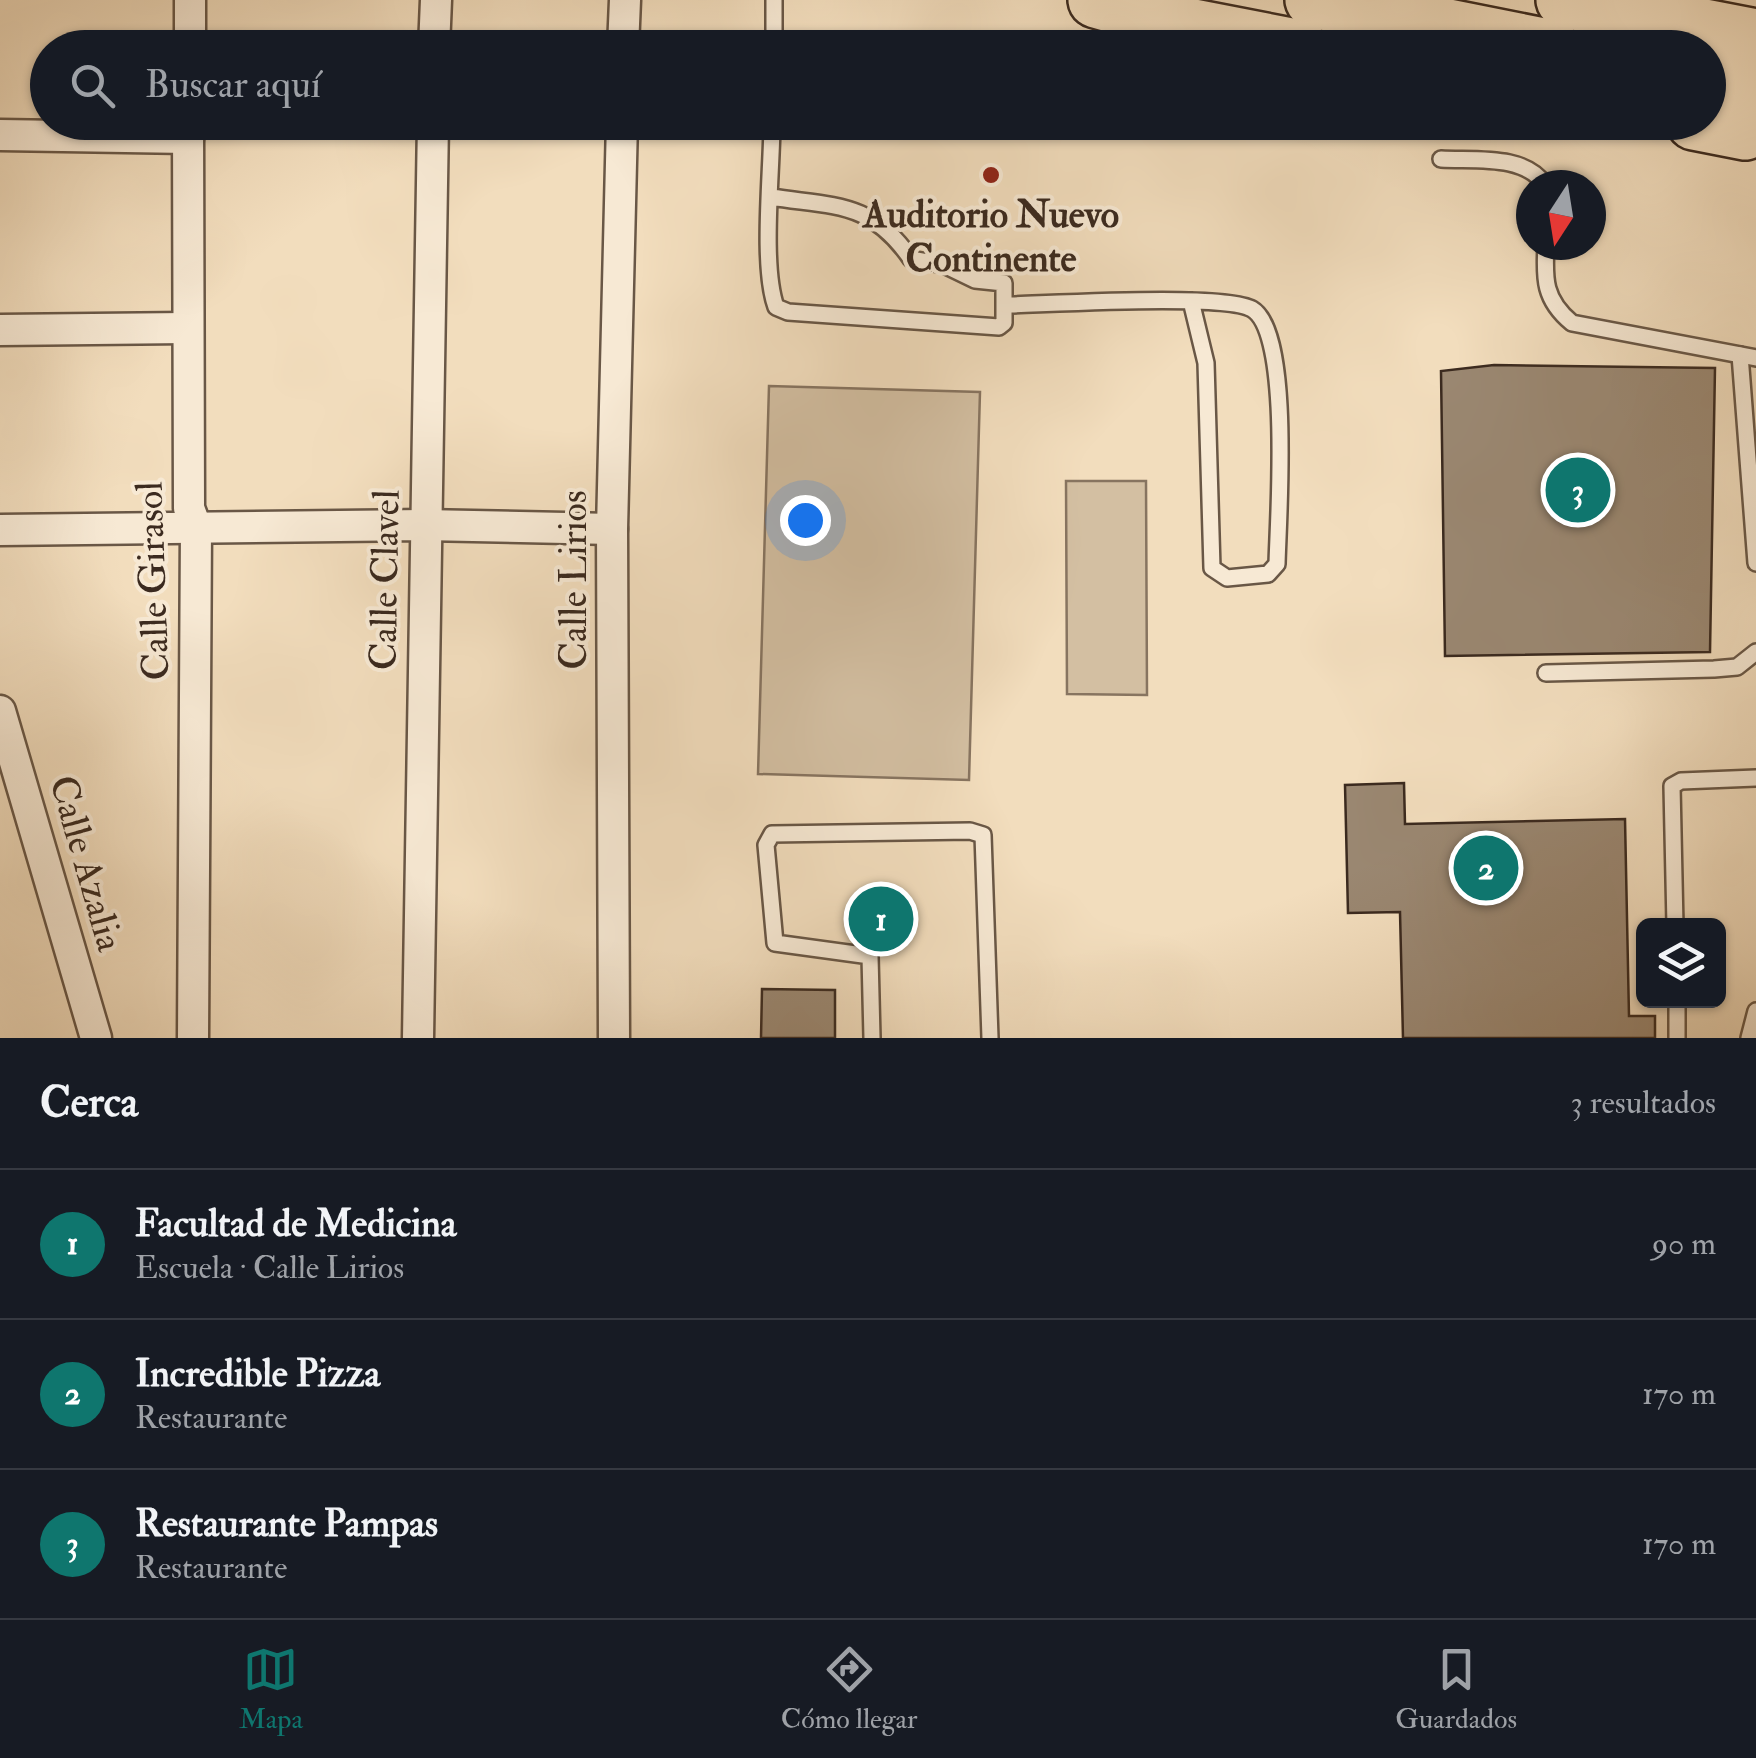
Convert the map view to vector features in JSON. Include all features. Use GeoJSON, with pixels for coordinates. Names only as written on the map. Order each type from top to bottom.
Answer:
{"type":"FeatureCollection","features":[{"type":"Feature","properties":{"kind":"highway"},"geometry":{"type":"LineString","coordinates":[[1096,0],[1209,30]]}},
{"type":"Feature","properties":{"kind":"highway"},"geometry":{"type":"LineString","coordinates":[[1313,0],[1463,30]]}},
{"type":"Feature","properties":{"kind":"highway"},"geometry":{"type":"LineString","coordinates":[[1564,0],[1716,30]]}},
{"type":"Feature","properties":{"kind":"highway"},"geometry":{"type":"LineString","coordinates":[[1726,32],[1756,38]]}},
{"type":"Feature","properties":{"kind":"street"},"geometry":{"type":"LineString","coordinates":[[190,0],[190,30]]}},
{"type":"Feature","properties":{"kind":"street"},"geometry":{"type":"LineString","coordinates":[[435,30],[436,0]]}},
{"type":"Feature","properties":{"kind":"street"},"geometry":{"type":"LineString","coordinates":[[624,0],[624,30]]}},
{"type":"Feature","properties":{"kind":"street"},"geometry":{"type":"LineString","coordinates":[[0,135],[30,134]]}},
{"type":"Feature","properties":{"kind":"street","name":"Calle Girasol"},"geometry":{"type":"LineString","coordinates":[[188,140],[186,328],[190,508],[196,527],[192,1038]]}},
{"type":"Feature","properties":{"kind":"street","name":"Calle Clavel"},"geometry":{"type":"LineString","coordinates":[[418,1038],[433,140]]}},
{"type":"Feature","properties":{"kind":"street","name":"Calle Lirios"},"geometry":{"type":"LineString","coordinates":[[614,1038],[612,529],[622,140]]}},
{"type":"Feature","properties":{"kind":"street"},"geometry":{"type":"LineString","coordinates":[[0,330],[186,328]]}},
{"type":"Feature","properties":{"kind":"street"},"geometry":{"type":"LineString","coordinates":[[0,530],[424,525],[612,529]]}},
{"type":"Feature","properties":{"kind":"street","name":"Calle Azalia"},"geometry":{"type":"LineString","coordinates":[[0,711],[96,1038]]}},
{"type":"Feature","properties":{"kind":"lane"},"geometry":{"type":"LineString","coordinates":[[774,0],[774,30]]}},
{"type":"Feature","properties":{"kind":"lane"},"geometry":{"type":"LineString","coordinates":[[771,197],[856,210],[890,228],[911,259],[944,265],[976,280],[1004,284],[1006,318],[998,327],[776,307],[771,197],[772,140]]}},
{"type":"Feature","properties":{"kind":"lane"},"geometry":{"type":"LineString","coordinates":[[1442,159],[1516,164],[1532,170]]}},
{"type":"Feature","properties":{"kind":"lane"},"geometry":{"type":"LineString","coordinates":[[1545,260],[1544,282],[1554,308],[1572,322],[1748,356],[1756,563]]}},
{"type":"Feature","properties":{"kind":"lane"},"geometry":{"type":"LineString","coordinates":[[1007,305],[1190,301],[1250,307],[1262,318],[1274,350],[1279,485],[1276,564],[1268,574],[1227,578],[1212,568],[1206,364],[1190,301]]}},
{"type":"Feature","properties":{"kind":"lane"},"geometry":{"type":"LineString","coordinates":[[1546,672],[1714,670],[1737,666],[1756,652]]}},
{"type":"Feature","properties":{"kind":"lane"},"geometry":{"type":"LineString","coordinates":[[1675,918],[1672,786],[1681,781],[1756,778]]}},
{"type":"Feature","properties":{"kind":"lane"},"geometry":{"type":"LineString","coordinates":[[872,1038],[870,956],[775,943],[766,845],[772,834],[970,831],[983,835],[990,1038]]}},
{"type":"Feature","properties":{"kind":"lane"},"geometry":{"type":"LineString","coordinates":[[1677,1008],[1678,1038]]}},
{"type":"Feature","properties":{"kind":"lane"},"geometry":{"type":"LineString","coordinates":[[1749,1038],[1756,1011]]}},
{"type":"Feature","properties":{"kind":"shaded area"},"geometry":{"type":"Polygon","coordinates":[[[769,386],[980,392],[969,780],[758,774],[769,386]]]}},
{"type":"Feature","properties":{"kind":"shaded area"},"geometry":{"type":"Polygon","coordinates":[[[1066,481],[1146,481],[1147,695],[1067,694],[1066,481]]]}},
{"type":"Feature","properties":{"kind":"building"},"geometry":{"type":"Polygon","coordinates":[[[1494,365],[1715,368],[1710,652],[1445,656],[1441,371],[1494,365]]]}},
{"type":"Feature","properties":{"kind":"building"},"geometry":{"type":"Polygon","coordinates":[[[1404,783],[1405,824],[1625,819],[1629,1016],[1655,1016],[1655,1038],[1403,1038],[1400,912],[1348,913],[1345,785],[1404,783]]]}},
{"type":"Feature","properties":{"kind":"building"},"geometry":{"type":"Polygon","coordinates":[[[762,989],[835,990],[835,1038],[761,1038],[762,989]]]}},
{"type":"Feature","properties":{"kind":"place","name":"Auditorio Nuevo Continente"},"geometry":{"type":"Point","coordinates":[991,175]}},
{"type":"Feature","properties":{"kind":"place","name":"Restaurante Pampas"},"geometry":{"type":"Point","coordinates":[1578,490]}},
{"type":"Feature","properties":{"kind":"place","name":"Incredible Pizza"},"geometry":{"type":"Point","coordinates":[1486,868]}},
{"type":"Feature","properties":{"kind":"place","name":"Facultad de Medicina"},"geometry":{"type":"Point","coordinates":[881,919]}}]}
